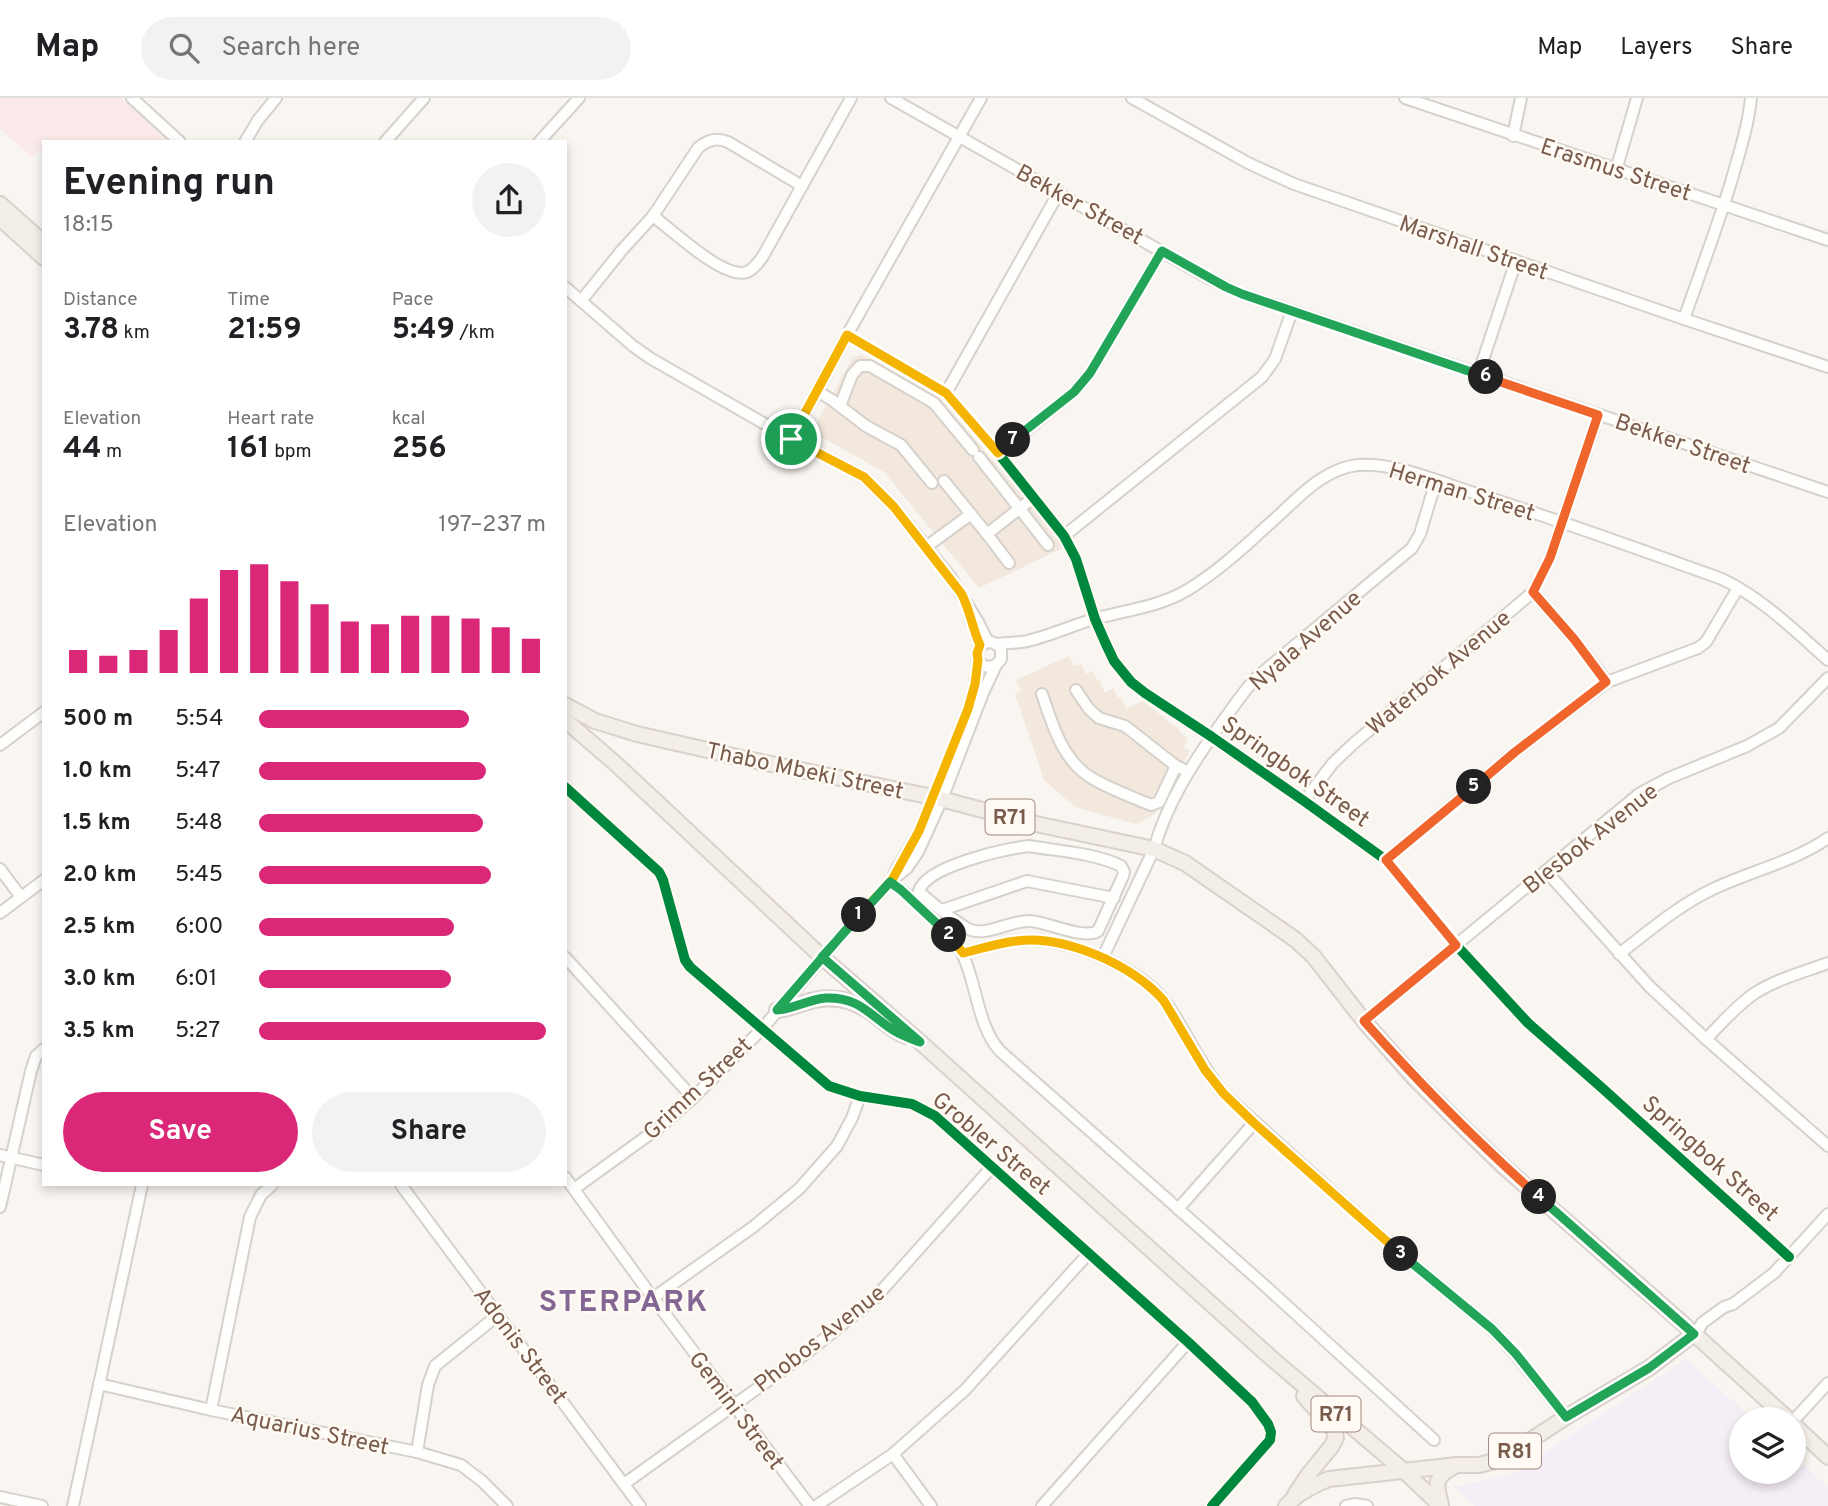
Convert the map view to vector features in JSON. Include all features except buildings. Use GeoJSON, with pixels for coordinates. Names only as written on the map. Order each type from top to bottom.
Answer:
{"type":"FeatureCollection","features":[{"type":"Feature","properties":{"kind":"main road"},"geometry":{"type":"LineString","coordinates":[[0,204],[42,241]]}},
{"type":"Feature","properties":{"kind":"main road"},"geometry":{"type":"LineString","coordinates":[[0,218],[42,256]]}},
{"type":"Feature","properties":{"kind":"main road","name":"Thabo Mbeki Street"},"geometry":{"type":"LineString","coordinates":[[567,709],[637,734],[938,798],[1036,824],[1154,849],[1185,863],[1296,940],[1314,957],[1364,1021],[1416,1079],[1503,1166],[1696,1333],[1775,1407]]}},
{"type":"Feature","properties":{"kind":"main road"},"geometry":{"type":"LineString","coordinates":[[567,710],[616,764]]}},
{"type":"Feature","properties":{"kind":"main road","name":"Grobler Street"},"geometry":{"type":"LineString","coordinates":[[567,722],[616,764],[822,957],[1441,1506]]}},
{"type":"Feature","properties":{"kind":"main road"},"geometry":{"type":"LineString","coordinates":[[777,1010],[818,999],[845,1000],[865,1008],[894,1031],[920,1042]]}},
{"type":"Feature","properties":{"kind":"main road","name":"R81"},"geometry":{"type":"LineString","coordinates":[[1289,1502],[1329,1479],[1479,1465],[1502,1459],[1649,1368],[1696,1333]]}},
{"type":"Feature","properties":{"kind":"main road"},"geometry":{"type":"LineString","coordinates":[[1269,1356],[1281,1374],[1307,1399],[1336,1435],[1331,1447],[1289,1502]]}},
{"type":"Feature","properties":{"kind":"main road"},"geometry":{"type":"LineString","coordinates":[[1806,1434],[1828,1457]]}},
{"type":"Feature","properties":{"kind":"main road"},"geometry":{"type":"LineString","coordinates":[[1441,1506],[1437,1481],[1441,1474],[1457,1465]]}},
{"type":"Feature","properties":{"kind":"street"},"geometry":{"type":"LineString","coordinates":[[132,98],[178,140]]}},
{"type":"Feature","properties":{"kind":"street"},"geometry":{"type":"LineString","coordinates":[[247,140],[258,120],[276,98]]}},
{"type":"Feature","properties":{"kind":"street"},"geometry":{"type":"LineString","coordinates":[[387,140],[424,98]]}},
{"type":"Feature","properties":{"kind":"street"},"geometry":{"type":"LineString","coordinates":[[541,140],[579,98]]}},
{"type":"Feature","properties":{"kind":"street"},"geometry":{"type":"LineString","coordinates":[[653,216],[720,267],[729,271],[746,272],[753,269],[763,257],[851,98]]}},
{"type":"Feature","properties":{"kind":"street","name":"Bekker Street"},"geometry":{"type":"LineString","coordinates":[[891,98],[1226,287],[1292,312],[1828,492]]}},
{"type":"Feature","properties":{"kind":"street"},"geometry":{"type":"LineString","coordinates":[[791,439],[981,98]]}},
{"type":"Feature","properties":{"kind":"street","name":"Marshall Street"},"geometry":{"type":"LineString","coordinates":[[1132,98],[1248,163],[1293,184],[1828,367]]}},
{"type":"Feature","properties":{"kind":"street","name":"Erasmus Street"},"geometry":{"type":"LineString","coordinates":[[1405,98],[1828,240]]}},
{"type":"Feature","properties":{"kind":"street"},"geometry":{"type":"LineString","coordinates":[[1513,136],[1521,98]]}},
{"type":"Feature","properties":{"kind":"street"},"geometry":{"type":"LineString","coordinates":[[1616,170],[1637,98]]}},
{"type":"Feature","properties":{"kind":"street"},"geometry":{"type":"LineString","coordinates":[[1684,319],[1724,205],[1748,125],[1751,98]]}},
{"type":"Feature","properties":{"kind":"street"},"geometry":{"type":"LineString","coordinates":[[581,301],[653,216],[698,148],[708,141],[714,139],[728,142],[802,186]]}},
{"type":"Feature","properties":{"kind":"street"},"geometry":{"type":"LineString","coordinates":[[946,393],[1059,192]]}},
{"type":"Feature","properties":{"kind":"street"},"geometry":{"type":"LineString","coordinates":[[998,453],[1082,384],[1162,251]]}},
{"type":"Feature","properties":{"kind":"street"},"geometry":{"type":"LineString","coordinates":[[1478,374],[1516,261]]}},
{"type":"Feature","properties":{"kind":"street"},"geometry":{"type":"LineString","coordinates":[[567,289],[650,358],[791,439],[864,477],[894,507],[951,578],[988,644],[1001,650],[999,662],[988,667],[981,664],[977,653],[988,644]]}},
{"type":"Feature","properties":{"kind":"street"},"geometry":{"type":"LineString","coordinates":[[1064,536],[1262,377],[1276,359],[1292,312]]}},
{"type":"Feature","properties":{"kind":"street","name":"Springbok Street"},"geometry":{"type":"LineString","coordinates":[[847,335],[946,393],[998,453],[1064,536],[1076,559],[1094,619],[1114,661],[1131,682],[1386,860],[1456,945],[1528,1023],[1789,1257]]}},
{"type":"Feature","properties":{"kind":"street"},"geometry":{"type":"LineString","coordinates":[[840,406],[852,375],[860,366],[870,366],[928,398],[976,453],[1048,545]]}},
{"type":"Feature","properties":{"kind":"street"},"geometry":{"type":"LineString","coordinates":[[817,391],[866,426],[901,445],[971,514],[1009,563]]}},
{"type":"Feature","properties":{"kind":"street","name":"Waterbok Avenue"},"geometry":{"type":"LineString","coordinates":[[1304,801],[1333,764],[1353,744],[1533,592],[1550,558],[1598,415]]}},
{"type":"Feature","properties":{"kind":"street","name":"Herman Street"},"geometry":{"type":"LineString","coordinates":[[988,644],[1024,642],[1165,600],[1192,588],[1313,485],[1337,471],[1358,465],[1395,468],[1563,522],[1722,579],[1772,611],[1828,660]]}},
{"type":"Feature","properties":{"kind":"street","name":"Nyala Avenue"},"geometry":{"type":"LineString","coordinates":[[1103,957],[1154,849],[1174,796],[1212,737],[1256,678],[1412,548],[1420,534],[1436,481]]}},
{"type":"Feature","properties":{"kind":"street"},"geometry":{"type":"LineString","coordinates":[[987,534],[1033,498]]}},
{"type":"Feature","properties":{"kind":"street"},"geometry":{"type":"LineString","coordinates":[[926,547],[971,514]]}},
{"type":"Feature","properties":{"kind":"street"},"geometry":{"type":"LineString","coordinates":[[1386,860],[1515,752],[1606,682],[1701,646],[1709,639],[1738,588]]}},
{"type":"Feature","properties":{"kind":"street"},"geometry":{"type":"LineString","coordinates":[[1533,592],[1574,639],[1606,682]]}},
{"type":"Feature","properties":{"kind":"street","name":"Herman Street"},"geometry":{"type":"LineString","coordinates":[[999,662],[1024,642]]}},
{"type":"Feature","properties":{"kind":"street","name":"Grimm Street"},"geometry":{"type":"LineString","coordinates":[[938,798],[968,709],[978,660]]}},
{"type":"Feature","properties":{"kind":"street","name":"Grimm Street"},"geometry":{"type":"LineString","coordinates":[[574,1189],[661,1126],[693,1098],[762,1029],[891,881],[938,798],[983,692],[999,662]]}},
{"type":"Feature","properties":{"kind":"street","name":"Blesbok Avenue"},"geometry":{"type":"LineString","coordinates":[[1364,1021],[1644,790],[1747,746],[1779,728],[1828,678]]}},
{"type":"Feature","properties":{"kind":"street"},"geometry":{"type":"LineString","coordinates":[[1076,690],[1099,718],[1125,726],[1176,766],[1188,772]]}},
{"type":"Feature","properties":{"kind":"street"},"geometry":{"type":"LineString","coordinates":[[1042,694],[1055,732],[1067,753],[1083,772],[1095,780],[1155,805],[1176,766]]}},
{"type":"Feature","properties":{"kind":"street"},"geometry":{"type":"LineString","coordinates":[[0,745],[42,714]]}},
{"type":"Feature","properties":{"kind":"street","name":"Grobler Street"},"geometry":{"type":"LineString","coordinates":[[567,789],[659,872],[687,962],[829,1086],[860,1096],[905,1102],[934,1116],[1252,1402],[1268,1424],[1271,1437],[1268,1444],[1212,1506]]}},
{"type":"Feature","properties":{"kind":"street"},"geometry":{"type":"LineString","coordinates":[[1029,846],[1036,824]]}},
{"type":"Feature","properties":{"kind":"street"},"geometry":{"type":"LineString","coordinates":[[1619,954],[1702,895],[1769,868],[1828,838]]}},
{"type":"Feature","properties":{"kind":"street"},"geometry":{"type":"LineString","coordinates":[[1029,846],[1073,853],[1121,866],[1124,869],[1123,876],[1114,898],[1098,931],[1090,935],[1027,921],[975,932],[960,925],[919,891],[929,877],[957,864],[1012,848],[1029,846]]}},
{"type":"Feature","properties":{"kind":"street"},"geometry":{"type":"LineString","coordinates":[[0,869],[21,897]]}},
{"type":"Feature","properties":{"kind":"street"},"geometry":{"type":"LineString","coordinates":[[1546,871],[1649,986],[1706,1040],[1828,1146]]}},
{"type":"Feature","properties":{"kind":"street"},"geometry":{"type":"LineString","coordinates":[[0,913],[42,881]]}},
{"type":"Feature","properties":{"kind":"street"},"geometry":{"type":"LineString","coordinates":[[891,881],[937,922],[963,953],[984,1025],[993,1043],[1434,1440]]}},
{"type":"Feature","properties":{"kind":"street"},"geometry":{"type":"LineString","coordinates":[[942,909],[1027,881],[1114,898]]}},
{"type":"Feature","properties":{"kind":"street"},"geometry":{"type":"LineString","coordinates":[[963,953],[1016,941],[1061,944],[1103,957],[1139,978],[1157,992],[1170,1009],[1214,1082],[1254,1123],[1395,1249],[1492,1329],[1516,1354],[1566,1417]]}},
{"type":"Feature","properties":{"kind":"street"},"geometry":{"type":"LineString","coordinates":[[567,959],[693,1098]]}},
{"type":"Feature","properties":{"kind":"street"},"geometry":{"type":"LineString","coordinates":[[1706,1040],[1744,1001],[1755,994],[1828,963]]}},
{"type":"Feature","properties":{"kind":"street"},"geometry":{"type":"LineString","coordinates":[[0,1207],[5,1157],[34,1060],[42,1051]]}},
{"type":"Feature","properties":{"kind":"street"},"geometry":{"type":"LineString","coordinates":[[653,1298],[753,1227],[799,1189],[837,1146],[860,1096]]}},
{"type":"Feature","properties":{"kind":"street"},"geometry":{"type":"LineString","coordinates":[[1178,1209],[1254,1123]]}},
{"type":"Feature","properties":{"kind":"street"},"geometry":{"type":"LineString","coordinates":[[5,1157],[42,1165]]}},
{"type":"Feature","properties":{"kind":"street","name":"Phobos Avenue"},"geometry":{"type":"LineString","coordinates":[[624,1483],[808,1352],[883,1290],[991,1168]]}},
{"type":"Feature","properties":{"kind":"street","name":"Gemini Street"},"geometry":{"type":"LineString","coordinates":[[567,1180],[810,1506]]}},
{"type":"Feature","properties":{"kind":"street"},"geometry":{"type":"LineString","coordinates":[[73,1506],[139,1186]]}},
{"type":"Feature","properties":{"kind":"street"},"geometry":{"type":"LineString","coordinates":[[211,1410],[250,1217],[261,1195],[271,1186]]}},
{"type":"Feature","properties":{"kind":"street","name":"Adonis Street"},"geometry":{"type":"LineString","coordinates":[[402,1186],[640,1506]]}},
{"type":"Feature","properties":{"kind":"street"},"geometry":{"type":"LineString","coordinates":[[1696,1333],[1702,1323],[1769,1277],[1828,1214]]}},
{"type":"Feature","properties":{"kind":"street"},"geometry":{"type":"LineString","coordinates":[[816,1506],[893,1454],[972,1384],[1088,1254]]}},
{"type":"Feature","properties":{"kind":"street"},"geometry":{"type":"LineString","coordinates":[[417,1452],[428,1385],[435,1366],[498,1315]]}},
{"type":"Feature","properties":{"kind":"street"},"geometry":{"type":"LineString","coordinates":[[1042,1506],[1188,1342]]}},
{"type":"Feature","properties":{"kind":"street"},"geometry":{"type":"LineString","coordinates":[[1806,1408],[1828,1383]]}},
{"type":"Feature","properties":{"kind":"street","name":"Aquarius Street"},"geometry":{"type":"LineString","coordinates":[[99,1384],[417,1452],[461,1465],[507,1506]]}},
{"type":"Feature","properties":{"kind":"street"},"geometry":{"type":"LineString","coordinates":[[893,1454],[931,1506]]}},
{"type":"Feature","properties":{"kind":"street"},"geometry":{"type":"LineString","coordinates":[[0,1497],[42,1506]]}},
{"type":"Feature","properties":{"kind":"street"},"geometry":{"type":"LineString","coordinates":[[1346,1506],[1367,1506]]}},
{"type":"Feature","properties":{"kind":"shaded area"},"geometry":{"type":"Polygon","coordinates":[[[0,98],[122,98],[169,140],[42,140],[42,151],[40,149],[32,157],[0,129],[0,98]]]}},
{"type":"Feature","properties":{"kind":"shaded area"},"geometry":{"type":"Polygon","coordinates":[[[864,355],[939,396],[1065,547],[979,588],[884,472],[818,435],[816,424],[853,357],[864,355]]]}},
{"type":"Feature","properties":{"kind":"shaded area"},"geometry":{"type":"Polygon","coordinates":[[[1069,656],[1074,666],[1081,664],[1086,674],[1093,671],[1105,693],[1113,688],[1126,709],[1143,701],[1188,738],[1184,747],[1190,751],[1155,814],[1136,824],[1075,807],[1044,780],[1015,694],[1021,691],[1016,680],[1069,656]]]}},
{"type":"Feature","properties":{"kind":"shaded area"},"geometry":{"type":"Polygon","coordinates":[[[1686,1359],[1740,1407],[1729,1407],[1729,1484],[1806,1484],[1806,1467],[1828,1487],[1828,1506],[1474,1506],[1454,1487],[1512,1474],[1686,1359]]]}},
{"type":"Feature","properties":{"kind":"cycle path"},"geometry":{"type":"LineString","coordinates":[[847,335],[946,393],[998,453],[1064,536],[1076,559],[1105,642],[1114,661],[1131,682],[1386,860],[1456,945],[1528,1023],[1789,1257]]}},
{"type":"Feature","properties":{"kind":"cycle path"},"geometry":{"type":"LineString","coordinates":[[567,789],[659,872],[685,960],[690,967],[829,1086],[860,1096],[912,1104],[935,1116],[1252,1402],[1268,1424],[1270,1440],[1212,1506]]}},
{"type":"Feature","properties":{"kind":"district","name":"STERPARK"},"geometry":{"type":"Point","coordinates":[624,1301]}},
{"type":"Feature","properties":{"kind":"route"},"geometry":{"type":"LineString","coordinates":[[791,439],[847,335],[946,393],[998,453],[1082,384],[1162,251],[1242,294],[1598,415],[1550,558],[1533,592],[1574,639],[1606,682],[1515,752],[1386,860],[1456,945],[1364,1021],[1416,1079],[1503,1166],[1694,1334],[1649,1368],[1566,1417],[1516,1354],[1492,1329],[1395,1249],[1224,1094],[1205,1070],[1170,1009],[1157,992],[1103,957],[1061,944],[1031,940],[963,953],[937,922],[901,890],[890,882],[887,886],[883,890],[880,892],[846,930],[822,957],[920,1042],[894,1031],[873,1013],[845,1000],[818,999],[777,1010],[822,957],[880,892],[887,886],[888,884],[892,880],[919,831],[968,709],[975,684],[980,645],[961,593],[894,507],[857,472],[791,439]]}}]}
